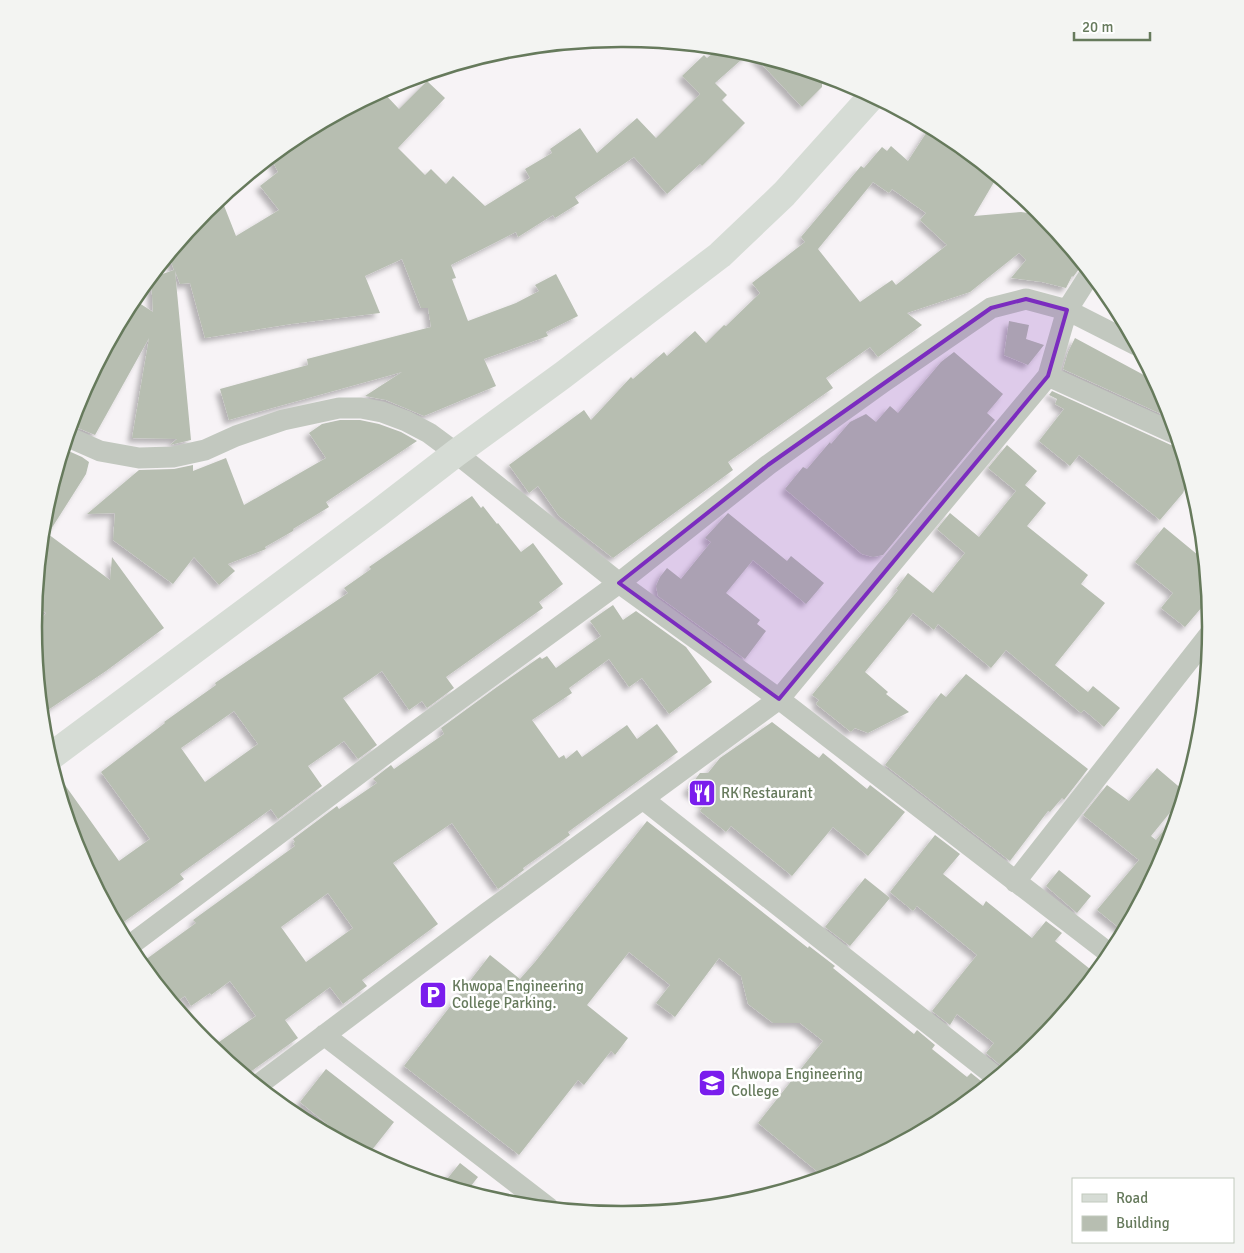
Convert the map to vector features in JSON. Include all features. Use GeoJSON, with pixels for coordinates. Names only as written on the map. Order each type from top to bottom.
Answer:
{"type":"FeatureCollection","features":[{"type":"Feature","properties":{"kind":"main road"},"geometry":{"type":"LineString","coordinates":[[57,752],[377,514],[456,452],[563,375],[720,255],[784,194],[867,102]]}},
{"type":"Feature","properties":{"kind":"street"},"geometry":{"type":"LineString","coordinates":[[263,1081],[324,1034],[779,699],[1048,376],[1068,310],[1086,280]]}},
{"type":"Feature","properties":{"kind":"street"},"geometry":{"type":"LineString","coordinates":[[136,941],[400,743],[619,583],[768,465],[991,308],[1026,299],[1068,310],[1125,340]]}},
{"type":"Feature","properties":{"kind":"street"},"geometry":{"type":"LineString","coordinates":[[1048,376],[1167,430]]}},
{"type":"Feature","properties":{"kind":"street"},"geometry":{"type":"LineString","coordinates":[[73,439],[100,451],[138,458],[173,457],[205,450],[236,436],[283,420],[339,408],[361,408],[382,412],[406,421],[456,452],[619,583],[779,699],[1103,949]]}},
{"type":"Feature","properties":{"kind":"street"},"geometry":{"type":"LineString","coordinates":[[1015,882],[1201,646]]}},
{"type":"Feature","properties":{"kind":"street"},"geometry":{"type":"LineString","coordinates":[[642,799],[991,1073]]}},
{"type":"Feature","properties":{"kind":"street"},"geometry":{"type":"LineString","coordinates":[[324,1034],[538,1200]]}},
{"type":"Feature","properties":{"kind":"highlighted area"},"geometry":{"type":"Polygon","coordinates":[[[1026,299],[1067,310],[1048,376],[779,699],[619,583],[768,465],[991,308],[1026,299]]]}},
{"type":"Feature","properties":{"kind":"building"},"geometry":{"type":"Polygon","coordinates":[[[712,54],[742,60],[715,83],[727,95],[722,100],[745,123],[702,166],[700,164],[667,194],[634,157],[575,197],[579,203],[555,218],[553,215],[518,237],[516,232],[451,265],[456,278],[452,279],[468,321],[516,303],[539,291],[535,285],[556,274],[578,316],[546,332],[548,336],[484,359],[496,386],[424,416],[386,400],[365,396],[402,372],[229,420],[220,389],[308,365],[307,359],[431,327],[428,308],[421,308],[402,259],[365,276],[380,313],[291,324],[205,338],[190,283],[180,284],[175,271],[191,440],[170,445],[177,439],[132,438],[149,338],[95,435],[78,428],[102,370],[120,337],[141,304],[153,312],[152,289],[162,274],[174,270],[171,262],[186,244],[224,206],[236,236],[279,210],[260,186],[278,172],[274,164],[332,125],[388,97],[399,109],[427,81],[445,98],[398,148],[425,175],[431,169],[446,184],[453,176],[485,206],[530,178],[525,169],[552,153],[550,149],[580,128],[597,153],[637,118],[656,138],[700,94],[682,76],[704,55],[707,58],[712,54]]]}},
{"type":"Feature","properties":{"kind":"building"},"geometry":{"type":"Polygon","coordinates":[[[762,65],[822,83],[822,87],[802,107],[762,65]]]}},
{"type":"Feature","properties":{"kind":"building"},"geometry":{"type":"Polygon","coordinates":[[[926,134],[975,167],[994,183],[974,216],[1028,213],[1058,244],[1079,270],[1072,276],[1066,288],[1042,282],[1011,278],[1026,260],[1019,253],[970,292],[907,313],[922,325],[878,357],[870,347],[826,378],[833,388],[728,462],[733,470],[613,558],[559,516],[538,486],[529,493],[509,465],[584,410],[591,420],[631,377],[633,379],[664,352],[667,356],[695,331],[706,343],[760,293],[752,283],[805,242],[801,237],[861,166],[864,168],[882,147],[887,151],[891,146],[908,161],[926,134]],[[873,182],[818,249],[860,302],[892,280],[896,285],[947,245],[920,220],[926,213],[892,189],[889,193],[873,182]]]}},
{"type":"Feature","properties":{"kind":"building"},"geometry":{"type":"Polygon","coordinates":[[[1009,321],[1029,325],[1026,339],[1044,345],[1028,365],[1004,355],[1009,321]]]}},
{"type":"Feature","properties":{"kind":"building"},"geometry":{"type":"Polygon","coordinates":[[[1075,338],[1144,375],[1160,414],[1063,369],[1075,338]]]}},
{"type":"Feature","properties":{"kind":"building"},"geometry":{"type":"Polygon","coordinates":[[[954,352],[1003,394],[987,413],[995,420],[883,555],[873,557],[862,554],[785,489],[803,467],[807,469],[850,422],[866,414],[876,422],[890,406],[898,413],[941,362],[954,352]]]}},
{"type":"Feature","properties":{"kind":"building"},"geometry":{"type":"Polygon","coordinates":[[[1052,391],[1173,445],[1185,489],[1160,520],[1079,455],[1070,466],[1039,441],[1064,409],[1055,404],[1057,399],[1049,395],[1052,391]]]}},
{"type":"Feature","properties":{"kind":"building"},"geometry":{"type":"Polygon","coordinates":[[[340,420],[360,420],[379,424],[401,432],[417,441],[326,502],[329,507],[265,547],[266,549],[228,564],[235,571],[219,585],[194,557],[173,584],[113,540],[115,513],[87,514],[139,470],[174,469],[193,465],[193,471],[226,458],[244,505],[326,458],[309,433],[322,424],[340,420]]]}},
{"type":"Feature","properties":{"kind":"building"},"geometry":{"type":"Polygon","coordinates":[[[1007,445],[1037,471],[1025,485],[1046,503],[1027,526],[1088,575],[1081,584],[1105,603],[1055,665],[1088,692],[1093,686],[1120,708],[1104,727],[1084,710],[1081,713],[1006,650],[991,668],[938,624],[934,630],[913,613],[865,672],[888,692],[886,694],[909,712],[868,733],[855,728],[851,732],[816,704],[819,700],[812,695],[898,590],[896,589],[908,573],[933,593],[965,553],[937,529],[950,513],[979,537],[1016,491],[988,468],[1007,445]]]}},
{"type":"Feature","properties":{"kind":"building"},"geometry":{"type":"Polygon","coordinates":[[[70,451],[89,462],[86,474],[51,529],[70,451]]]}},
{"type":"Feature","properties":{"kind":"building"},"geometry":{"type":"Polygon","coordinates":[[[472,496],[481,508],[483,506],[498,523],[521,552],[533,543],[563,584],[539,602],[543,608],[446,677],[454,688],[427,708],[422,701],[409,710],[382,671],[343,698],[377,745],[358,759],[344,741],[308,766],[322,786],[278,819],[271,809],[180,874],[184,879],[124,922],[102,883],[73,813],[64,784],[119,861],[150,839],[101,772],[164,722],[216,685],[215,683],[348,593],[344,588],[371,569],[369,567],[472,496]],[[234,711],[181,748],[205,782],[258,744],[234,711]]]}},
{"type":"Feature","properties":{"kind":"building"},"geometry":{"type":"Polygon","coordinates":[[[728,513],[787,561],[791,556],[824,583],[806,604],[753,560],[726,593],[760,620],[757,624],[766,631],[745,659],[658,596],[656,586],[667,568],[681,579],[711,542],[705,538],[728,513]]]}},
{"type":"Feature","properties":{"kind":"building"},"geometry":{"type":"Polygon","coordinates":[[[1164,527],[1197,554],[1201,608],[1185,627],[1161,608],[1173,593],[1135,562],[1164,527]]]}},
{"type":"Feature","properties":{"kind":"building"},"geometry":{"type":"Polygon","coordinates":[[[50,535],[110,580],[112,557],[164,628],[106,671],[48,710],[42,626],[42,618],[46,613],[43,611],[50,535]]]}},
{"type":"Feature","properties":{"kind":"building"},"geometry":{"type":"Polygon","coordinates":[[[613,605],[623,620],[636,611],[686,647],[712,682],[669,714],[642,678],[629,687],[609,659],[569,688],[572,693],[532,720],[559,758],[564,755],[566,759],[577,750],[582,757],[627,725],[637,739],[657,724],[678,752],[568,832],[570,835],[523,868],[524,870],[498,889],[452,823],[393,863],[438,924],[362,980],[367,986],[343,1004],[330,987],[285,1020],[298,1038],[251,1071],[219,1042],[256,1016],[230,981],[211,995],[210,993],[191,1006],[185,996],[179,1000],[147,958],[196,923],[193,920],[295,846],[293,839],[337,806],[339,809],[377,783],[373,779],[391,765],[394,769],[444,734],[441,728],[497,687],[540,657],[542,659],[547,656],[556,668],[601,636],[590,621],[613,605]],[[328,893],[281,927],[306,962],[353,928],[328,893]]]}},
{"type":"Feature","properties":{"kind":"building"},"geometry":{"type":"Polygon","coordinates":[[[966,674],[1088,769],[1064,800],[1062,798],[1050,812],[1048,811],[1010,861],[885,765],[941,693],[946,697],[966,674]]]}},
{"type":"Feature","properties":{"kind":"building"},"geometry":{"type":"Polygon","coordinates":[[[772,722],[819,758],[823,753],[867,789],[870,785],[905,812],[868,856],[833,827],[792,876],[731,826],[726,832],[700,811],[705,804],[687,790],[700,773],[708,773],[720,758],[772,722]]]}},
{"type":"Feature","properties":{"kind":"building"},"geometry":{"type":"Polygon","coordinates":[[[1157,768],[1179,787],[1172,810],[1151,836],[1156,840],[1165,829],[1142,883],[1117,927],[1097,910],[1139,860],[1083,815],[1107,785],[1129,801],[1157,768]]]}},
{"type":"Feature","properties":{"kind":"building"},"geometry":{"type":"Polygon","coordinates":[[[647,821],[808,948],[809,946],[835,966],[833,968],[914,1034],[917,1030],[935,1045],[932,1049],[967,1077],[971,1073],[981,1081],[912,1128],[844,1162],[817,1172],[758,1123],[823,1041],[800,1023],[773,1023],[748,1004],[741,976],[719,958],[675,1017],[656,1003],[670,985],[629,952],[587,1005],[628,1038],[615,1055],[611,1051],[584,1085],[578,1080],[519,1155],[404,1066],[490,955],[520,979],[647,821]]]}},
{"type":"Feature","properties":{"kind":"building"},"geometry":{"type":"Polygon","coordinates":[[[935,835],[960,854],[943,874],[983,906],[986,901],[1032,938],[1046,921],[1062,933],[1055,941],[1089,969],[1058,1009],[1000,1065],[986,1053],[994,1043],[957,1014],[950,1025],[932,1011],[977,955],[917,906],[913,911],[890,892],[935,835]]]}},
{"type":"Feature","properties":{"kind":"building"},"geometry":{"type":"Polygon","coordinates":[[[1059,870],[1091,896],[1077,913],[1046,886],[1059,870]]]}},
{"type":"Feature","properties":{"kind":"building"},"geometry":{"type":"Polygon","coordinates":[[[865,878],[890,898],[850,946],[825,927],[865,878]]]}},
{"type":"Feature","properties":{"kind":"building"},"geometry":{"type":"Polygon","coordinates":[[[326,1069],[394,1122],[373,1149],[331,1128],[300,1102],[326,1069]]]}},
{"type":"Feature","properties":{"kind":"building"},"geometry":{"type":"Polygon","coordinates":[[[460,1163],[478,1177],[471,1186],[447,1178],[460,1163]]]}},
{"type":"Feature","properties":{"kind":"place","name":"RK Restaurant"},"geometry":{"type":"Point","coordinates":[702,793]}},
{"type":"Feature","properties":{"kind":"place","name":"Khwopa Engineering College Parking."},"geometry":{"type":"Point","coordinates":[433,995]}},
{"type":"Feature","properties":{"kind":"place","name":"Khwopa Engineering College"},"geometry":{"type":"Point","coordinates":[712,1083]}}]}
